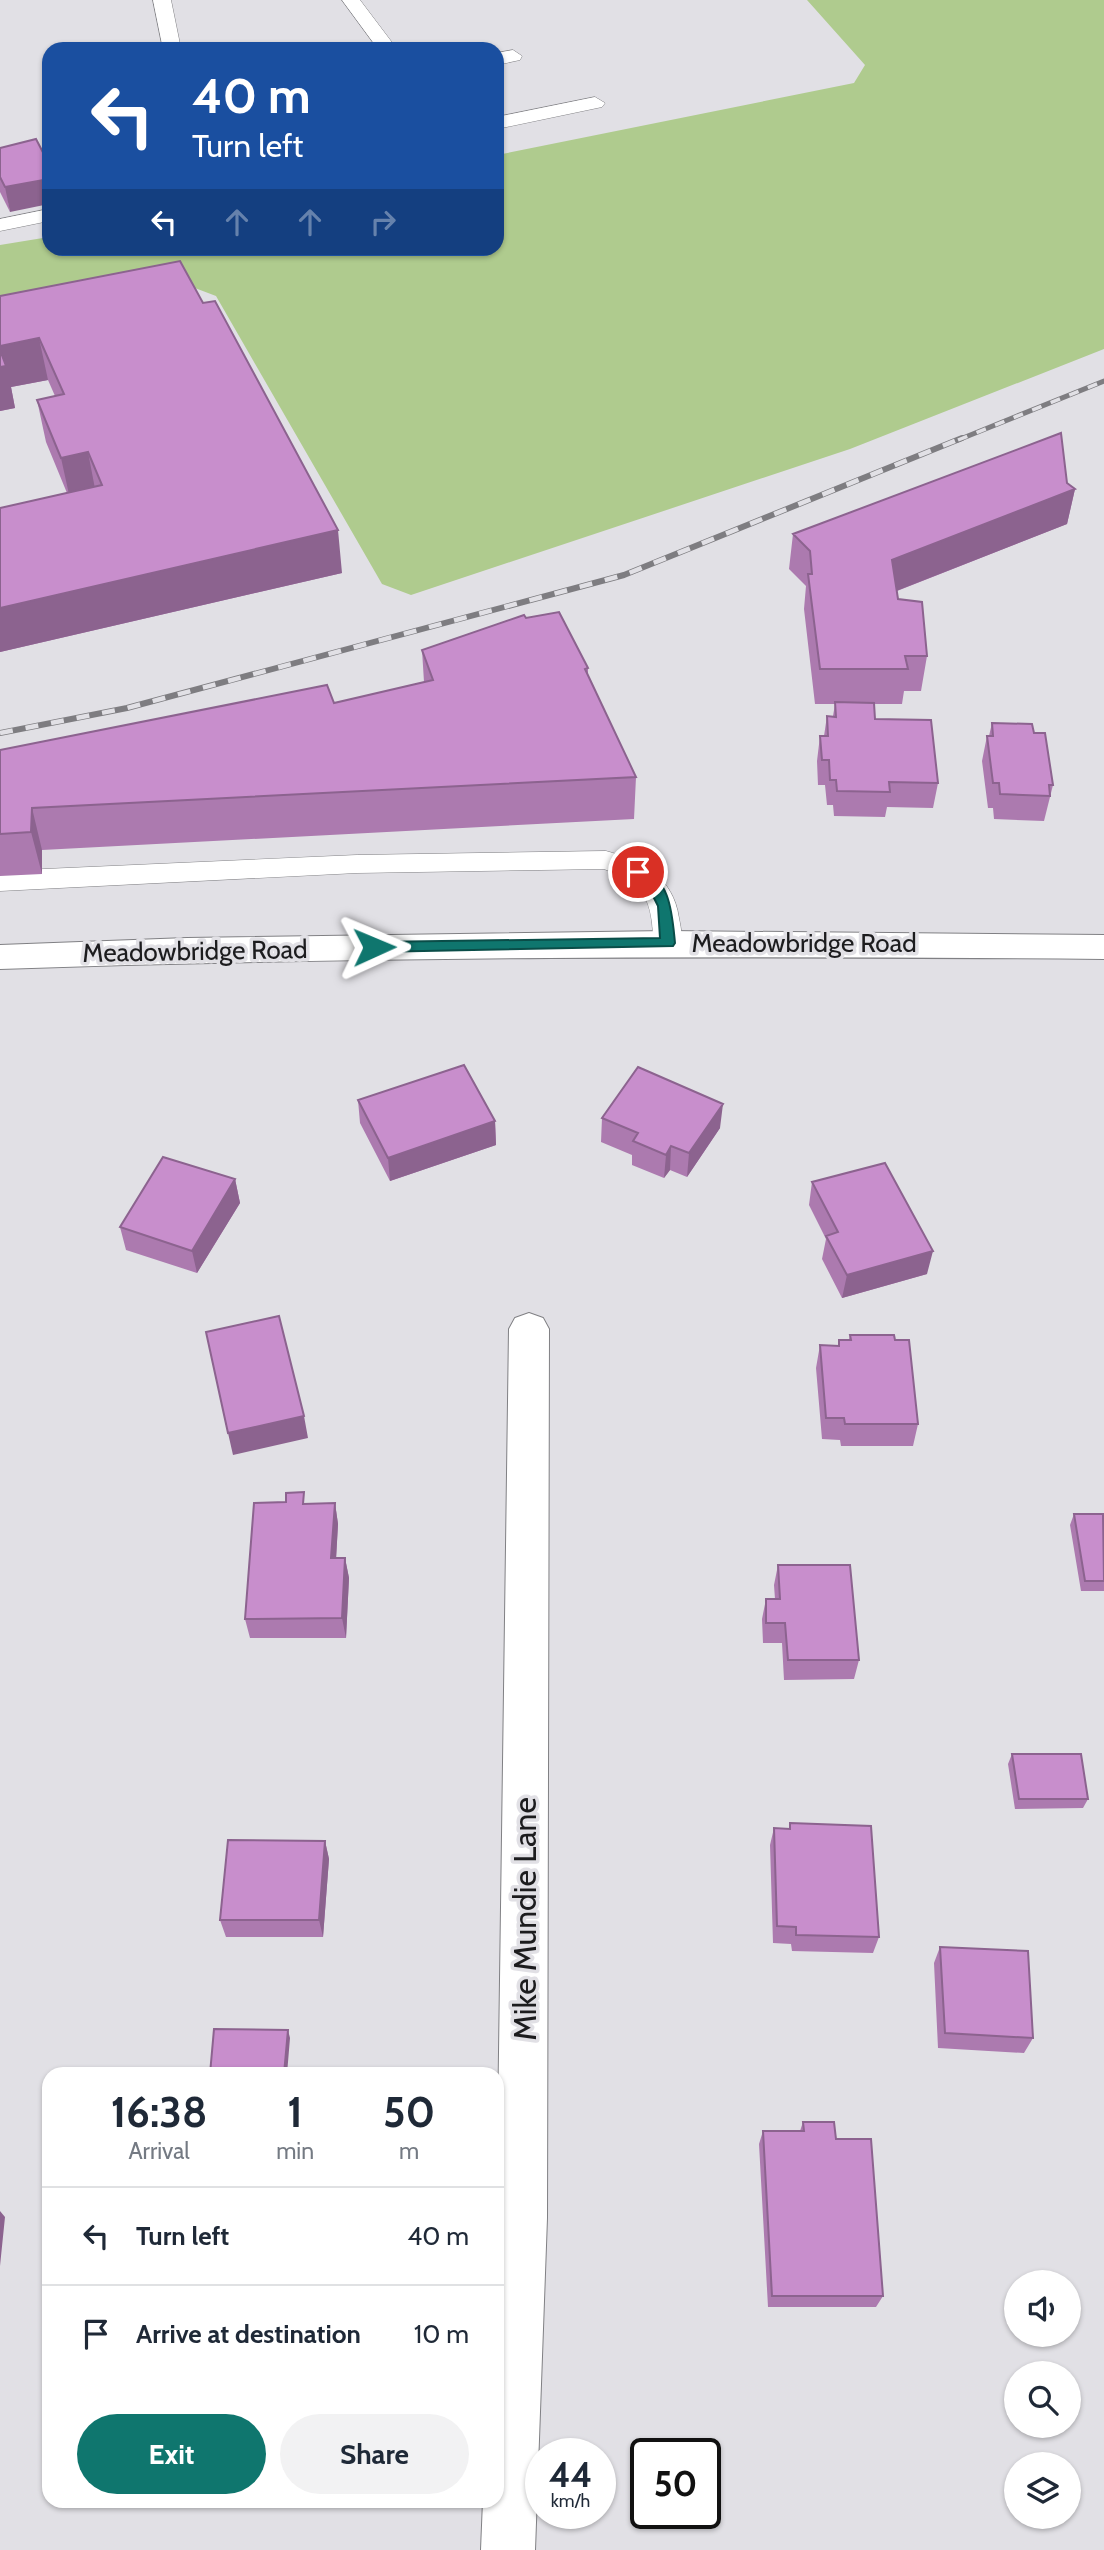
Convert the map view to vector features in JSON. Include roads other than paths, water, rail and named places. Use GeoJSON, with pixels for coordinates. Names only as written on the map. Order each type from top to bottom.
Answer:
{"type":"FeatureCollection","features":[{"type":"Feature","properties":{"kind":"main road","name":"Meadowbridge Road"},"geometry":{"type":"LineString","coordinates":[[0,957],[187,950],[668,943],[1104,947]]}},
{"type":"Feature","properties":{"kind":"main road","name":"Mike Mundie Lane"},"geometry":{"type":"LineString","coordinates":[[508,2550],[522,2218],[529,1329]]}},
{"type":"Feature","properties":{"kind":"lane"},"geometry":{"type":"LineString","coordinates":[[162,0],[171,42]]}},
{"type":"Feature","properties":{"kind":"lane"},"geometry":{"type":"LineString","coordinates":[[351,0],[382,42]]}},
{"type":"Feature","properties":{"kind":"lane"},"geometry":{"type":"LineString","coordinates":[[504,122],[594,103]]}},
{"type":"Feature","properties":{"kind":"lane"},"geometry":{"type":"LineString","coordinates":[[0,225],[42,216]]}},
{"type":"Feature","properties":{"kind":"lane"},"geometry":{"type":"LineString","coordinates":[[0,881],[357,864],[606,860],[638,872],[657,889],[665,906],[668,943]]}},
{"type":"Feature","properties":{"kind":"railway"},"geometry":{"type":"LineString","coordinates":[[958,440],[1104,381]]}},
{"type":"Feature","properties":{"kind":"railway"},"geometry":{"type":"LineString","coordinates":[[0,733],[127,708],[624,575],[962,438]]}}]}
